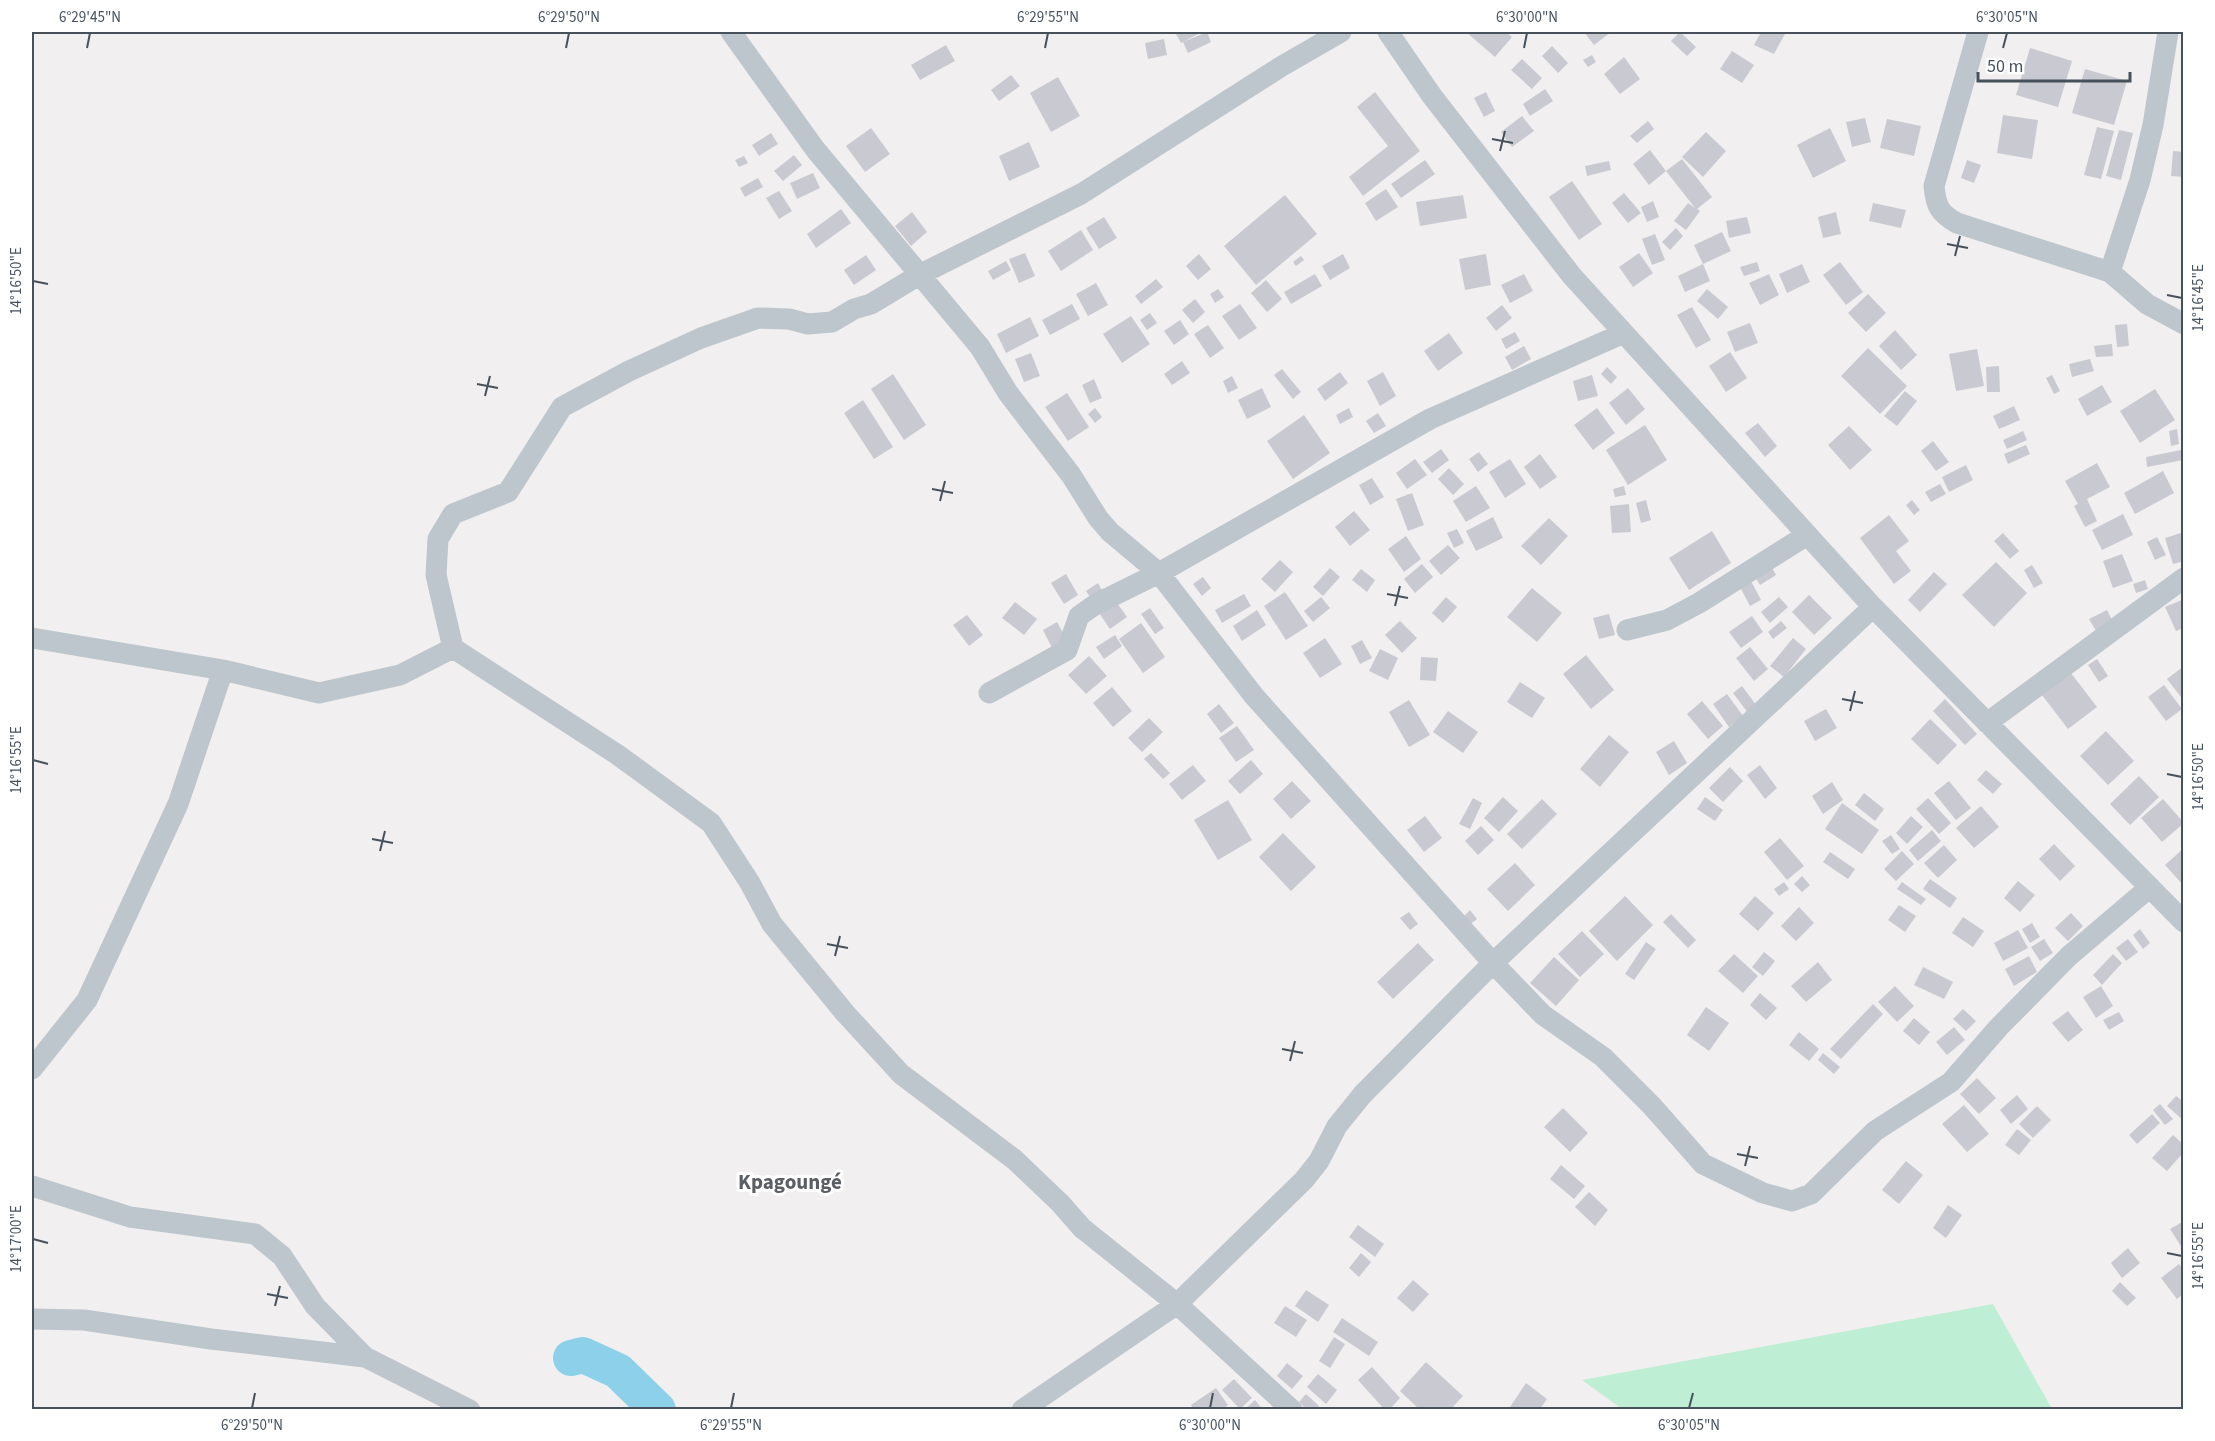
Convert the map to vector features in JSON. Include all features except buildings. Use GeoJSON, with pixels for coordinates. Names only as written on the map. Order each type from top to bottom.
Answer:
{"type":"FeatureCollection","features":[{"type":"Feature","properties":{"kind":"street"},"geometry":{"type":"LineString","coordinates":[[731,32],[814,149],[980,347],[1008,393],[1071,475],[1098,518],[1110,532],[1159,573],[1254,696],[1492,963],[1543,1015],[1603,1057],[1660,1114],[1703,1164],[1763,1193],[1791,1201],[1811,1194],[1875,1131],[1951,1083],[1998,1028],[2069,956],[2150,887]]}},
{"type":"Feature","properties":{"kind":"street"},"geometry":{"type":"LineString","coordinates":[[1292,1410],[1177,1305],[1082,1228],[1060,1203],[1015,1160],[901,1074],[845,1013],[772,924],[750,883],[711,823],[618,755],[453,648],[436,575],[438,539],[453,514],[508,492],[562,407],[629,371],[701,338],[758,318],[789,319],[808,324],[832,322],[898,289],[919,275],[1081,194],[1282,66],[1341,32]]}},
{"type":"Feature","properties":{"kind":"street"},"geometry":{"type":"LineString","coordinates":[[1388,32],[1432,96],[1572,276],[1873,607],[2184,922]]}},
{"type":"Feature","properties":{"kind":"street"},"geometry":{"type":"LineString","coordinates":[[1978,32],[1934,186],[1936,204],[1942,214],[1957,223],[2110,272],[2147,304],[2184,324]]}},
{"type":"Feature","properties":{"kind":"street"},"geometry":{"type":"LineString","coordinates":[[2110,272],[2140,180],[2153,125],[2169,32]]}},
{"type":"Feature","properties":{"kind":"street"},"geometry":{"type":"LineString","coordinates":[[989,693],[1067,650],[1079,616],[1430,419],[1624,333]]}},
{"type":"Feature","properties":{"kind":"street"},"geometry":{"type":"LineString","coordinates":[[1627,630],[1667,620],[1689,609],[1807,535]]}},
{"type":"Feature","properties":{"kind":"street"},"geometry":{"type":"LineString","coordinates":[[1988,723],[2184,578]]}},
{"type":"Feature","properties":{"kind":"street"},"geometry":{"type":"LineString","coordinates":[[1022,1410],[1177,1305],[1304,1180],[1319,1161],[1337,1126],[1363,1094],[1492,963],[1873,607]]}},
{"type":"Feature","properties":{"kind":"street"},"geometry":{"type":"LineString","coordinates":[[32,638],[223,670],[319,693],[400,675],[453,648]]}},
{"type":"Feature","properties":{"kind":"street"},"geometry":{"type":"LineString","coordinates":[[32,1069],[87,999],[178,804],[223,670]]}},
{"type":"Feature","properties":{"kind":"street"},"geometry":{"type":"LineString","coordinates":[[32,1186],[130,1217],[255,1234],[282,1256],[315,1306],[365,1357],[470,1410]]}},
{"type":"Feature","properties":{"kind":"street"},"geometry":{"type":"LineString","coordinates":[[32,1319],[84,1320],[211,1339],[365,1357]]}},
{"type":"Feature","properties":{"kind":"green space"},"geometry":{"type":"Polygon","coordinates":[[[1993,1304],[2052,1409],[1622,1409],[1582,1380],[1993,1304]]]}},
{"type":"Feature","properties":{"kind":"waterway"},"geometry":{"type":"LineString","coordinates":[[571,1358],[583,1355],[618,1371],[658,1410]]}},
{"type":"Feature","properties":{"kind":"district","name":"Kpagoungé"},"geometry":{"type":"Point","coordinates":[790,1182]}}]}
